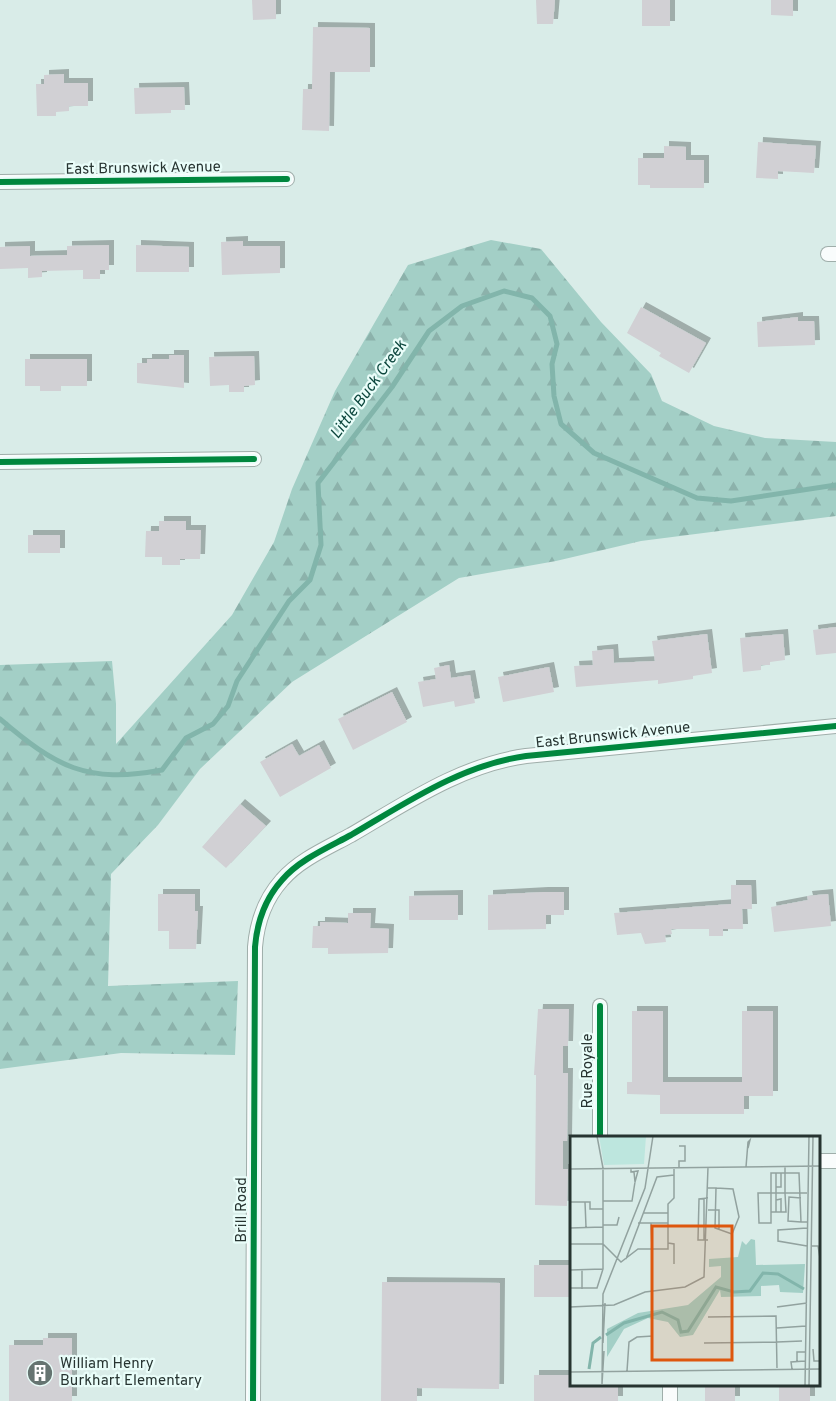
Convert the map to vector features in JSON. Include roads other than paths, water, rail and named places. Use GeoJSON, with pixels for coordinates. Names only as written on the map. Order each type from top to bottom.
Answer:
{"type":"FeatureCollection","features":[{"type":"Feature","properties":{"kind":"street","name":"East Brunswick Avenue"},"geometry":{"type":"LineString","coordinates":[[0,182],[287,179]]}},
{"type":"Feature","properties":{"kind":"street"},"geometry":{"type":"LineString","coordinates":[[0,462],[254,459]]}},
{"type":"Feature","properties":{"kind":"street","name":"East Brunswick Avenue"},"geometry":{"type":"LineString","coordinates":[[255,1020],[256,940],[264,908],[276,887],[292,869],[306,860],[447,780],[486,765],[526,756],[836,726]]}},
{"type":"Feature","properties":{"kind":"street","name":"Rue Royale"},"geometry":{"type":"LineString","coordinates":[[600,1006],[600,1136]]}},
{"type":"Feature","properties":{"kind":"street","name":"Brill Road"},"geometry":{"type":"LineString","coordinates":[[253,1401],[255,1020]]}},
{"type":"Feature","properties":{"kind":"waterway","name":"Little Buck Creek"},"geometry":{"type":"LineString","coordinates":[[0,719],[38,749],[74,768],[113,775],[162,770],[186,738],[213,724],[228,706],[237,681],[289,601],[310,580],[321,545],[318,483],[392,387],[429,331],[462,306],[504,291],[532,298],[550,316],[557,344],[552,364],[554,396],[561,424],[594,453],[697,498],[731,501],[836,485]]}},
{"type":"Feature","properties":{"kind":"place","name":"William Henry Burkhart Elementary"},"geometry":{"type":"Point","coordinates":[40,1373]}}]}
